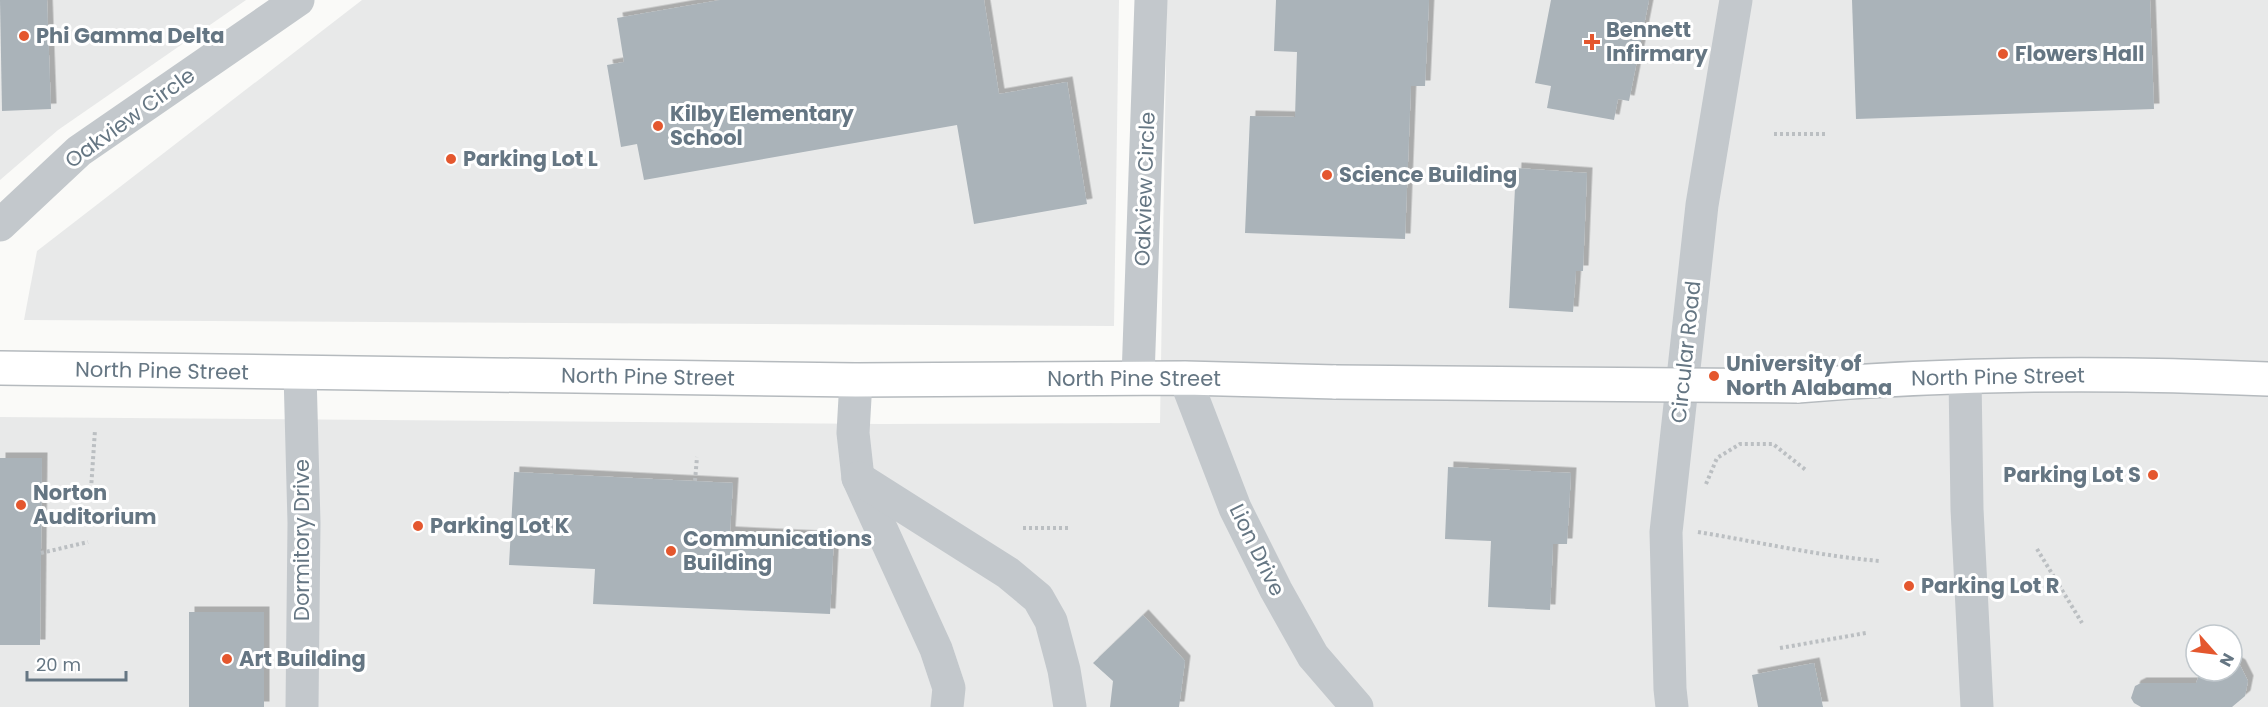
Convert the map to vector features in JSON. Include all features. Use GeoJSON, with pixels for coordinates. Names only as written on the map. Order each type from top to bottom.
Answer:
{"type":"FeatureCollection","features":[{"type":"Feature","properties":{"kind":"main road","name":"North Pine Street"},"geometry":{"type":"LineString","coordinates":[[0,368],[856,380],[1185,378],[1336,382],[1797,386],[1882,379],[2027,374],[2268,379]]}},
{"type":"Feature","properties":{"kind":"street","name":"Oakview Circle"},"geometry":{"type":"LineString","coordinates":[[0,225],[79,151],[297,0]]}},
{"type":"Feature","properties":{"kind":"street","name":"Oakview Circle"},"geometry":{"type":"LineString","coordinates":[[1138,378],[1151,0]]}},
{"type":"Feature","properties":{"kind":"street","name":"Circular Road"},"geometry":{"type":"LineString","coordinates":[[1672,707],[1666,532],[1702,205],[1736,0]]}},
{"type":"Feature","properties":{"kind":"street","name":"Dormitory Drive"},"geometry":{"type":"LineString","coordinates":[[300,373],[304,523],[302,707]]}},
{"type":"Feature","properties":{"kind":"street"},"geometry":{"type":"LineString","coordinates":[[1965,377],[1968,530],[1977,707]]}},
{"type":"Feature","properties":{"kind":"street","name":"Lion Drive"},"geometry":{"type":"LineString","coordinates":[[1185,378],[1235,508],[1276,590],[1312,656],[1357,707]]}},
{"type":"Feature","properties":{"kind":"street"},"geometry":{"type":"LineString","coordinates":[[856,380],[853,433],[858,478],[936,649],[949,688],[947,707]]}},
{"type":"Feature","properties":{"kind":"street"},"geometry":{"type":"LineString","coordinates":[[858,478],[1008,573],[1038,598],[1052,621],[1070,707]]}},
{"type":"Feature","properties":{"kind":"path"},"geometry":{"type":"LineString","coordinates":[[1774,134],[1825,134]]}},
{"type":"Feature","properties":{"kind":"path"},"geometry":{"type":"LineString","coordinates":[[91,489],[95,430]]}},
{"type":"Feature","properties":{"kind":"path"},"geometry":{"type":"LineString","coordinates":[[1704,488],[1717,458],[1740,444],[1773,444],[1807,471]]}},
{"type":"Feature","properties":{"kind":"path"},"geometry":{"type":"LineString","coordinates":[[695,481],[697,457]]}},
{"type":"Feature","properties":{"kind":"path"},"geometry":{"type":"LineString","coordinates":[[1023,528],[1068,528]]}},
{"type":"Feature","properties":{"kind":"path"},"geometry":{"type":"LineString","coordinates":[[1697,532],[1779,545],[1834,558],[1880,561]]}},
{"type":"Feature","properties":{"kind":"path"},"geometry":{"type":"LineString","coordinates":[[41,553],[88,542]]}},
{"type":"Feature","properties":{"kind":"path"},"geometry":{"type":"LineString","coordinates":[[2037,549],[2082,623]]}},
{"type":"Feature","properties":{"kind":"path"},"geometry":{"type":"LineString","coordinates":[[1780,648],[1866,633]]}},
{"type":"Feature","properties":{"kind":"shaded area"},"geometry":{"type":"Polygon","coordinates":[[[0,0],[246,0],[58,130],[0,180],[0,0]]]}},
{"type":"Feature","properties":{"kind":"shaded area","name":"Kilby Elementary School"},"geometry":{"type":"Polygon","coordinates":[[[362,0],[1119,0],[1114,326],[24,320],[37,251],[362,0]]]}},
{"type":"Feature","properties":{"kind":"shaded area","name":"University of North Alabama"},"geometry":{"type":"Polygon","coordinates":[[[1167,0],[2268,0],[2268,707],[0,707],[0,417],[882,424],[1160,423],[1167,0]]]}},
{"type":"Feature","properties":{"kind":"building","name":"Phi Gamma Delta"},"geometry":{"type":"Polygon","coordinates":[[[0,0],[47,0],[51,109],[2,111],[0,0]]]}},
{"type":"Feature","properties":{"kind":"building"},"geometry":{"type":"Polygon","coordinates":[[[720,0],[984,0],[999,94],[1067,82],[1087,204],[974,224],[957,125],[644,180],[637,144],[621,147],[607,65],[624,62],[617,18],[720,0]]]}},
{"type":"Feature","properties":{"kind":"building","name":"Science Building"},"geometry":{"type":"Polygon","coordinates":[[[1276,0],[1429,0],[1425,86],[1411,86],[1405,239],[1245,233],[1250,116],[1295,117],[1297,52],[1274,51],[1276,0]]]}},
{"type":"Feature","properties":{"kind":"building","name":"Bennett Infirmary"},"geometry":{"type":"Polygon","coordinates":[[[1551,0],[1649,0],[1629,101],[1618,99],[1614,120],[1547,108],[1551,86],[1535,83],[1551,0]]]}},
{"type":"Feature","properties":{"kind":"building","name":"Flowers Hall"},"geometry":{"type":"Polygon","coordinates":[[[1852,0],[2150,0],[2154,109],[1856,119],[1852,0]]]}},
{"type":"Feature","properties":{"kind":"building"},"geometry":{"type":"Polygon","coordinates":[[[1516,168],[1587,173],[1583,271],[1576,271],[1573,312],[1509,308],[1516,168]]]}},
{"type":"Feature","properties":{"kind":"building","name":"Norton Auditorium"},"geometry":{"type":"Polygon","coordinates":[[[0,458],[42,458],[40,645],[0,645],[0,458]]]}},
{"type":"Feature","properties":{"kind":"building"},"geometry":{"type":"Polygon","coordinates":[[[1448,467],[1571,473],[1567,544],[1553,544],[1550,610],[1488,607],[1491,541],[1445,539],[1448,467]]]}},
{"type":"Feature","properties":{"kind":"building","name":"Communications Building"},"geometry":{"type":"Polygon","coordinates":[[[514,472],[733,483],[730,532],[834,537],[830,614],[593,604],[595,569],[509,565],[514,472]]]}},
{"type":"Feature","properties":{"kind":"building","name":"Art Building"},"geometry":{"type":"Polygon","coordinates":[[[189,612],[264,612],[264,707],[189,707],[189,612]]]}},
{"type":"Feature","properties":{"kind":"building"},"geometry":{"type":"Polygon","coordinates":[[[1143,615],[1185,661],[1179,707],[1110,707],[1113,681],[1093,663],[1143,615]]]}},
{"type":"Feature","properties":{"kind":"building"},"geometry":{"type":"Polygon","coordinates":[[[1814,663],[1823,707],[1758,707],[1752,675],[1814,663]]]}},
{"type":"Feature","properties":{"kind":"building"},"geometry":{"type":"Polygon","coordinates":[[[2244,673],[2248,681],[2245,696],[2232,707],[2141,707],[2131,698],[2135,686],[2141,683],[2244,683],[2244,673]]]}},
{"type":"Feature","properties":{"kind":"place","name":"Phi Gamma Delta"},"geometry":{"type":"Point","coordinates":[24,36]}},
{"type":"Feature","properties":{"kind":"place","name":"Bennett Infirmary"},"geometry":{"type":"Point","coordinates":[1592,42]}},
{"type":"Feature","properties":{"kind":"place","name":"Flowers Hall"},"geometry":{"type":"Point","coordinates":[2003,54]}},
{"type":"Feature","properties":{"kind":"place","name":"Kilby Elementary School"},"geometry":{"type":"Point","coordinates":[658,126]}},
{"type":"Feature","properties":{"kind":"place","name":"Parking Lot L"},"geometry":{"type":"Point","coordinates":[451,159]}},
{"type":"Feature","properties":{"kind":"place","name":"Science Building"},"geometry":{"type":"Point","coordinates":[1327,175]}},
{"type":"Feature","properties":{"kind":"place","name":"University of North Alabama"},"geometry":{"type":"Point","coordinates":[1714,376]}},
{"type":"Feature","properties":{"kind":"place","name":"Parking Lot S"},"geometry":{"type":"Point","coordinates":[2153,475]}},
{"type":"Feature","properties":{"kind":"place","name":"Norton Auditorium"},"geometry":{"type":"Point","coordinates":[21,505]}},
{"type":"Feature","properties":{"kind":"place","name":"Parking Lot K"},"geometry":{"type":"Point","coordinates":[418,526]}},
{"type":"Feature","properties":{"kind":"place","name":"Communications Building"},"geometry":{"type":"Point","coordinates":[671,551]}},
{"type":"Feature","properties":{"kind":"place","name":"Parking Lot R"},"geometry":{"type":"Point","coordinates":[1909,586]}},
{"type":"Feature","properties":{"kind":"place","name":"Art Building"},"geometry":{"type":"Point","coordinates":[227,659]}}]}
